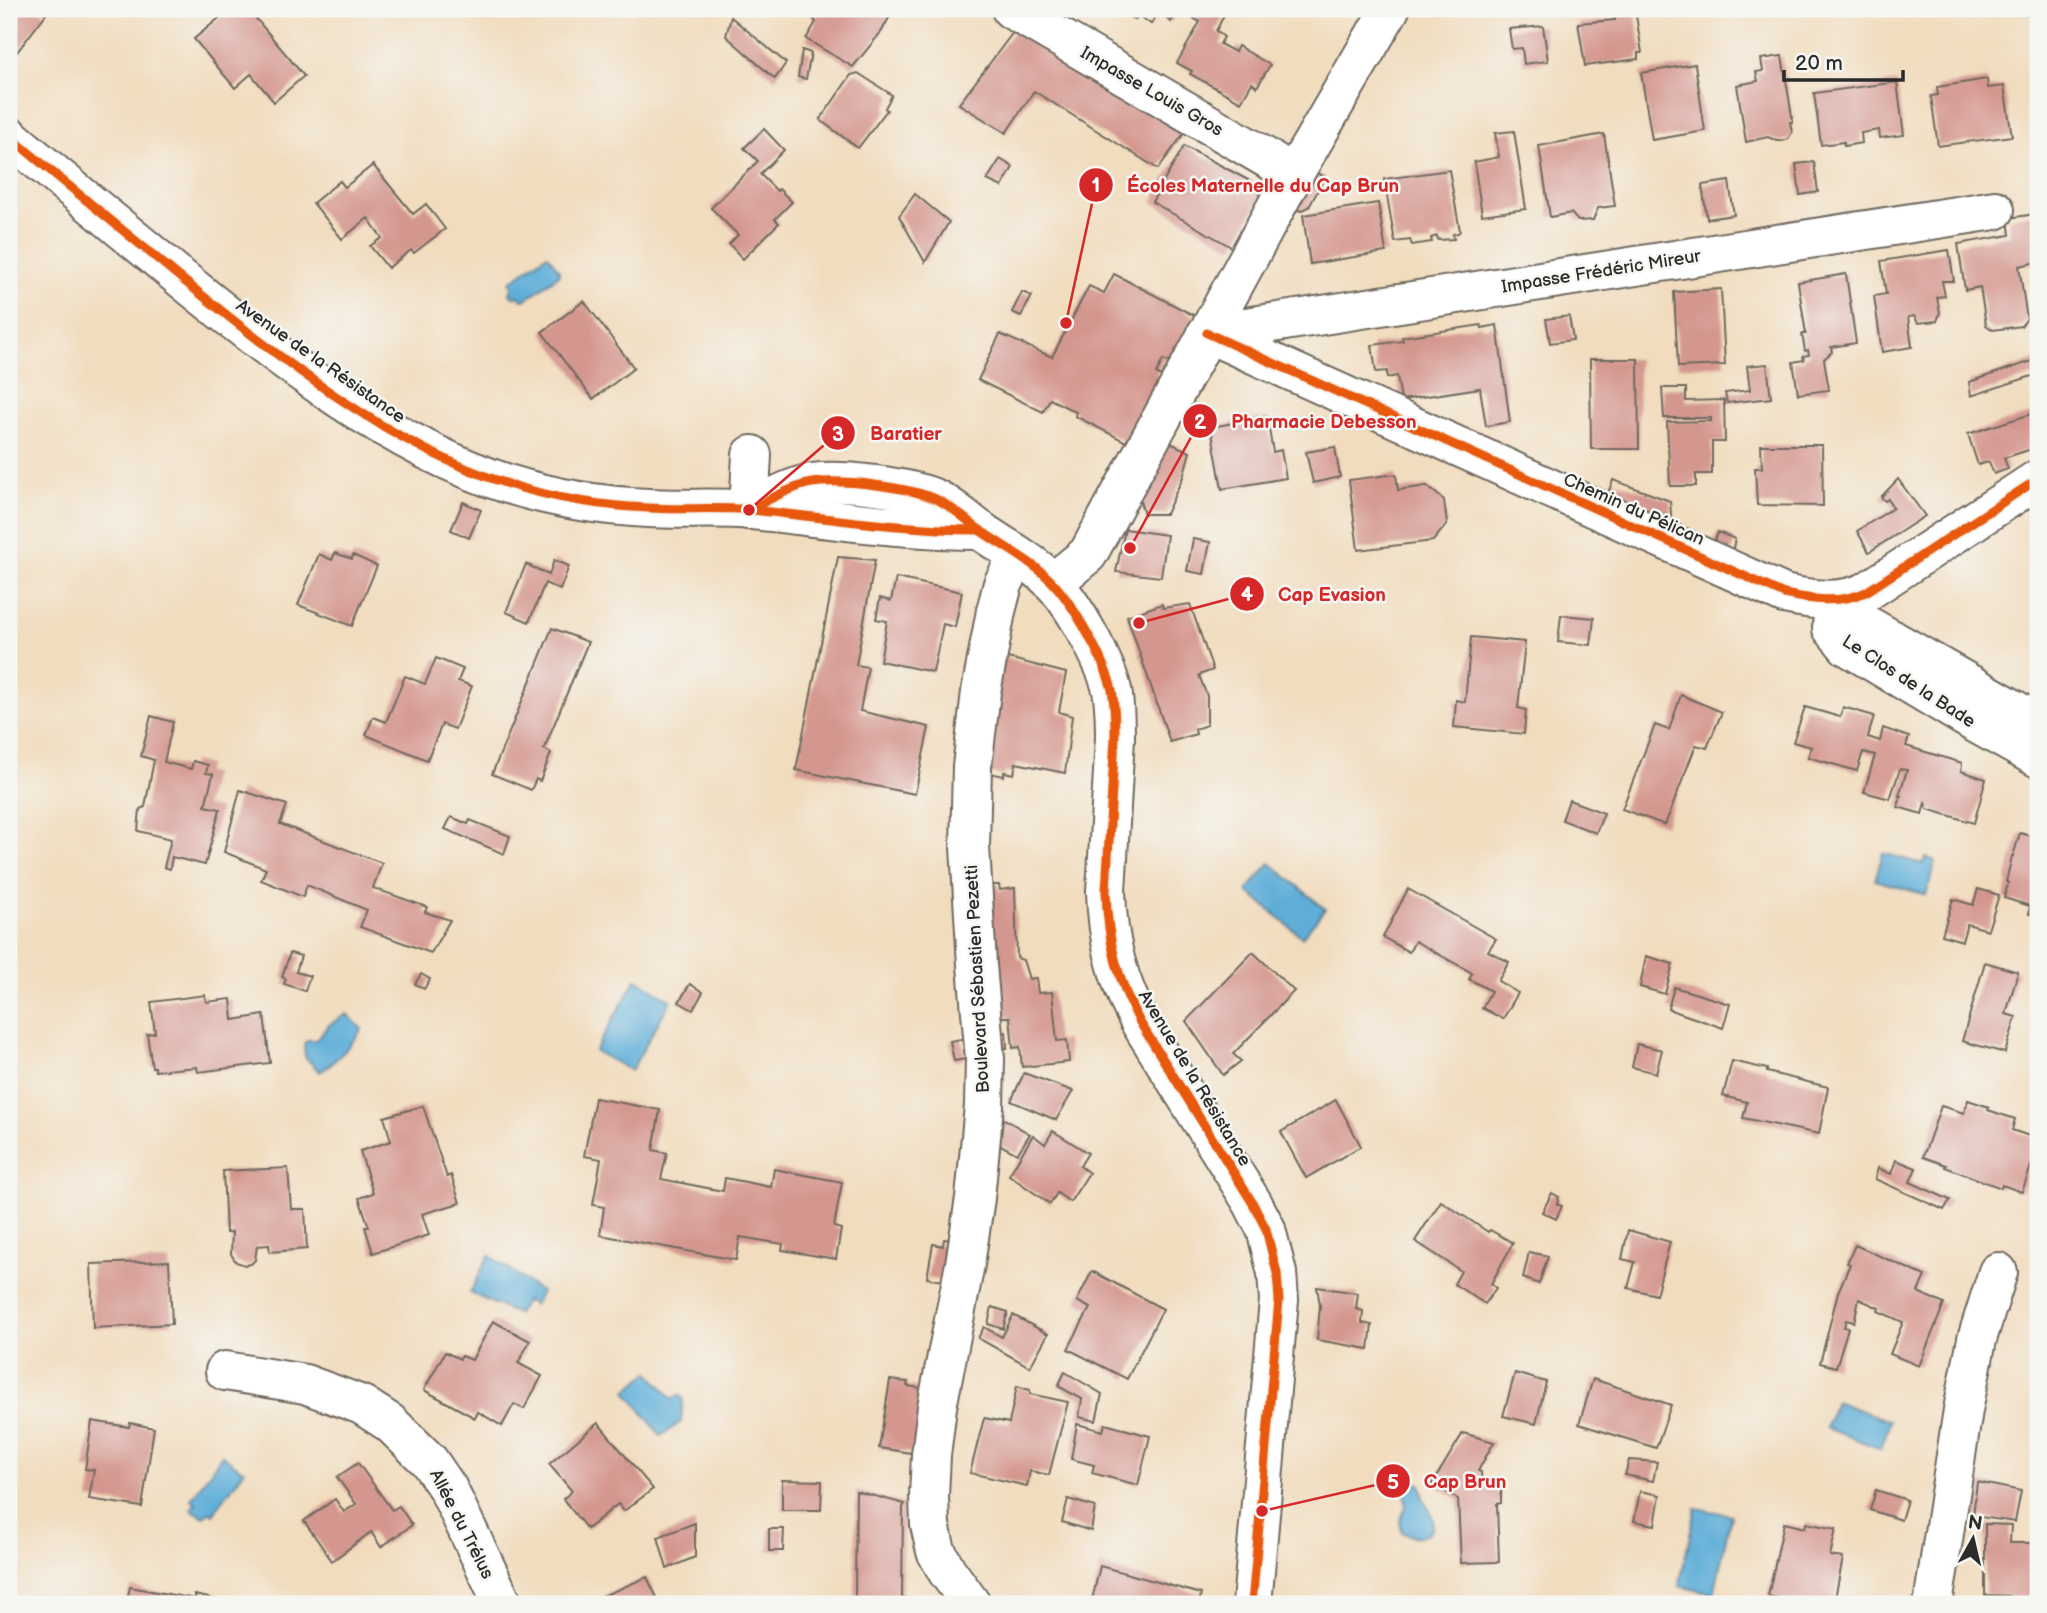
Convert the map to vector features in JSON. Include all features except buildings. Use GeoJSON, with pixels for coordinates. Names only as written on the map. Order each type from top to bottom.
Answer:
{"type":"FeatureCollection","features":[{"type":"Feature","properties":{"kind":"street","name":"Impasse Louis Gros"},"geometry":{"type":"LineString","coordinates":[[1011,9],[1294,174]]}},
{"type":"Feature","properties":{"kind":"street"},"geometry":{"type":"LineString","coordinates":[[1054,583],[1088,554],[1294,174],[1390,9]]}},
{"type":"Feature","properties":{"kind":"street","name":"Avenue de la Résistance"},"geometry":{"type":"LineString","coordinates":[[9,136],[256,339],[414,444],[508,484],[569,499],[647,508],[749,510],[932,530],[980,530]]}},
{"type":"Feature","properties":{"kind":"street","name":"Impasse Frédéric Mireur"},"geometry":{"type":"LineString","coordinates":[[1207,333],[1995,210]]}},
{"type":"Feature","properties":{"kind":"street","name":"Chemin du Pélican"},"geometry":{"type":"LineString","coordinates":[[1207,333],[1784,594],[1821,601],[1854,597],[1866,592],[2038,479]]}},
{"type":"Feature","properties":{"kind":"street"},"geometry":{"type":"LineString","coordinates":[[749,510],[752,455]]}},
{"type":"Feature","properties":{"kind":"street"},"geometry":{"type":"LineString","coordinates":[[788,515],[803,501],[816,470]]}},
{"type":"Feature","properties":{"kind":"street","name":"Avenue de la Résistance"},"geometry":{"type":"LineString","coordinates":[[749,510],[816,470],[854,483],[928,495],[955,510],[1054,583],[1096,649],[1112,691],[1115,738],[1106,891],[1114,959],[1129,1003],[1140,1024],[1252,1202],[1266,1229],[1277,1273],[1278,1323],[1252,1604]]}},
{"type":"Feature","properties":{"kind":"street","name":"Boulevard Sébastien Pezetti"},"geometry":{"type":"LineString","coordinates":[[960,1599],[936,1550],[930,1515],[930,1468],[937,1406],[973,1212],[984,1106],[985,1059],[970,847],[972,767],[981,692],[996,611],[1003,584],[1018,555]]}},
{"type":"Feature","properties":{"kind":"street","name":"Le Clos de la Bade"},"geometry":{"type":"LineString","coordinates":[[1834,600],[1863,623],[2038,723]]}},
{"type":"Feature","properties":{"kind":"street","name":"Le Clos de la Bade"},"geometry":{"type":"LineString","coordinates":[[1834,600],[1832,628],[1847,646],[2038,758]]}},
{"type":"Feature","properties":{"kind":"street"},"geometry":{"type":"LineString","coordinates":[[1933,1604],[1977,1339],[1998,1272]]}},
{"type":"Feature","properties":{"kind":"street","name":"Allée du Trélus"},"geometry":{"type":"LineString","coordinates":[[225,1371],[315,1387],[362,1405],[390,1423],[429,1461],[448,1489],[503,1604]]}},
{"type":"Feature","properties":{"kind":"water"},"geometry":{"type":"Polygon","coordinates":[[[546,255],[559,270],[559,275],[525,300],[519,296],[513,297],[510,294],[510,282],[546,255]]]}},
{"type":"Feature","properties":{"kind":"water"},"geometry":{"type":"Polygon","coordinates":[[[1883,853],[1922,864],[1925,858],[1936,861],[1926,895],[1875,880],[1883,853]]]}},
{"type":"Feature","properties":{"kind":"water"},"geometry":{"type":"Polygon","coordinates":[[[1270,863],[1325,909],[1302,937],[1247,891],[1270,863]]]}},
{"type":"Feature","properties":{"kind":"water"},"geometry":{"type":"Polygon","coordinates":[[[636,979],[671,1000],[631,1071],[595,1051],[636,979]]]}},
{"type":"Feature","properties":{"kind":"water"},"geometry":{"type":"Polygon","coordinates":[[[347,1014],[362,1029],[343,1053],[320,1072],[305,1057],[304,1044],[308,1040],[316,1040],[329,1025],[347,1014]]]}},
{"type":"Feature","properties":{"kind":"water"},"geometry":{"type":"Polygon","coordinates":[[[489,1255],[541,1292],[534,1305],[526,1300],[517,1314],[470,1293],[489,1255]]]}},
{"type":"Feature","properties":{"kind":"water"},"geometry":{"type":"Polygon","coordinates":[[[649,1372],[672,1399],[679,1395],[683,1399],[681,1422],[661,1436],[626,1391],[649,1372]]]}},
{"type":"Feature","properties":{"kind":"water"},"geometry":{"type":"Polygon","coordinates":[[[1835,1401],[1890,1421],[1881,1449],[1826,1428],[1835,1401]]]}},
{"type":"Feature","properties":{"kind":"water"},"geometry":{"type":"Polygon","coordinates":[[[222,1455],[244,1471],[213,1514],[209,1511],[204,1517],[191,1509],[196,1503],[191,1499],[222,1455]]]}},
{"type":"Feature","properties":{"kind":"water"},"geometry":{"type":"Polygon","coordinates":[[[1410,1482],[1420,1484],[1424,1501],[1432,1516],[1432,1528],[1426,1535],[1412,1536],[1402,1532],[1400,1521],[1406,1506],[1404,1486],[1410,1482]]]}},
{"type":"Feature","properties":{"kind":"water"},"geometry":{"type":"Polygon","coordinates":[[[1696,1508],[1731,1515],[1714,1594],[1679,1586],[1696,1508]]]}},
{"type":"Feature","properties":{"kind":"cycle path"},"geometry":{"type":"LineString","coordinates":[[9,136],[182,279],[296,368],[378,423],[420,447],[464,467],[508,484],[542,493],[613,505],[661,509],[752,510],[894,526],[980,530]]}},
{"type":"Feature","properties":{"kind":"cycle path"},"geometry":{"type":"LineString","coordinates":[[1207,333],[1784,594],[1794,596],[1836,599],[1866,592],[2038,479]]}},
{"type":"Feature","properties":{"kind":"cycle path"},"geometry":{"type":"LineString","coordinates":[[749,510],[797,487],[825,482],[894,488],[938,500],[1046,576],[1071,606],[1103,664],[1112,690],[1115,714],[1106,891],[1115,960],[1126,993],[1141,1024],[1252,1202],[1266,1229],[1277,1273],[1279,1300],[1252,1604]]}},
{"type":"Feature","properties":{"kind":"place","name":"Écoles Maternelle du Cap Brun"},"geometry":{"type":"Point","coordinates":[1066,323]}},
{"type":"Feature","properties":{"kind":"place","name":"Baratier"},"geometry":{"type":"Point","coordinates":[749,510]}},
{"type":"Feature","properties":{"kind":"place","name":"Pharmacie Debesson"},"geometry":{"type":"Point","coordinates":[1130,548]}},
{"type":"Feature","properties":{"kind":"place","name":"Cap Evasion"},"geometry":{"type":"Point","coordinates":[1139,623]}},
{"type":"Feature","properties":{"kind":"place","name":"Cap Brun"},"geometry":{"type":"Point","coordinates":[1262,1511]}}]}
